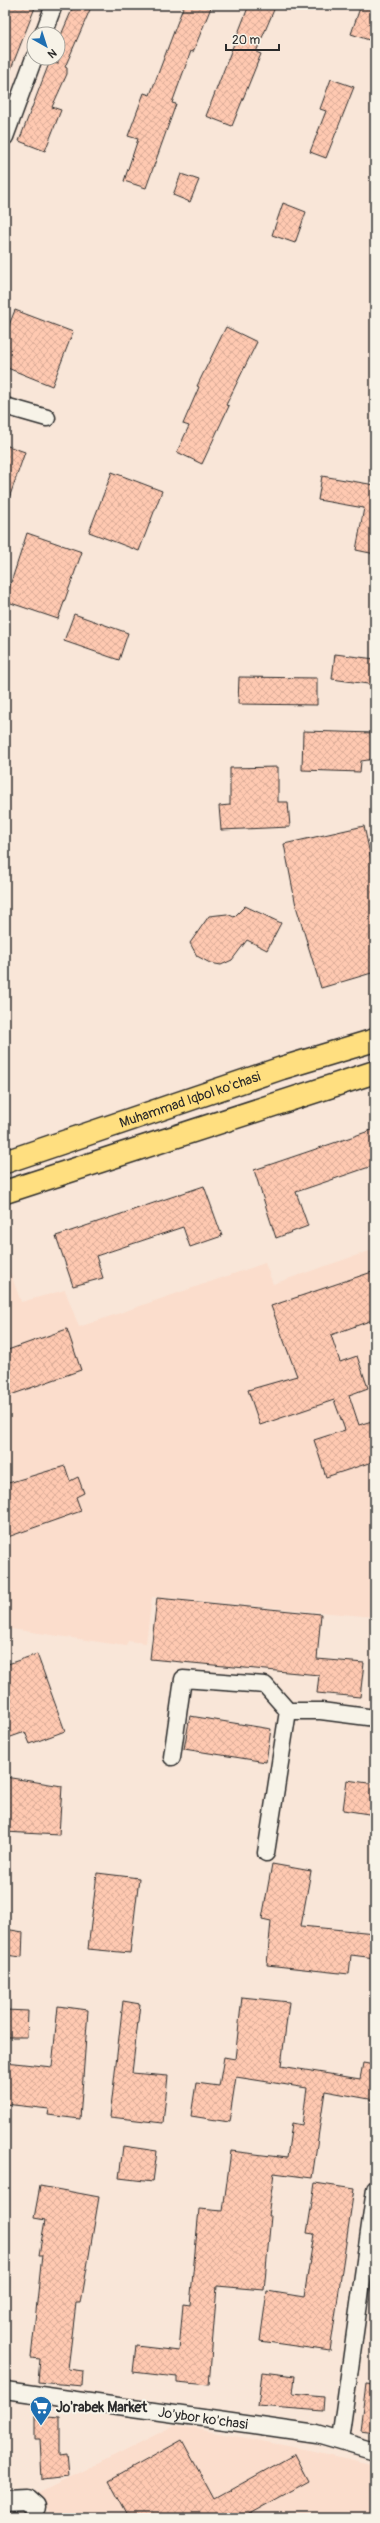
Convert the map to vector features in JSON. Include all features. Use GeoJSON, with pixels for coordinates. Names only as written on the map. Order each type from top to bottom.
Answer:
{"type":"FeatureCollection","features":[{"type":"Feature","properties":{"kind":"main road","name":"Muhammad Iqbol ko'chasi"},"geometry":{"type":"LineString","coordinates":[[5,1162],[282,1068],[375,1040]]}},
{"type":"Feature","properties":{"kind":"main road","name":"Muhammad Iqbol ko'chasi"},"geometry":{"type":"LineString","coordinates":[[5,1192],[375,1072]]}},
{"type":"Feature","properties":{"kind":"street"},"geometry":{"type":"LineString","coordinates":[[46,26],[54,5]]}},
{"type":"Feature","properties":{"kind":"street"},"geometry":{"type":"LineString","coordinates":[[5,137],[31,66]]}},
{"type":"Feature","properties":{"kind":"street"},"geometry":{"type":"LineString","coordinates":[[5,406],[47,418]]}},
{"type":"Feature","properties":{"kind":"street"},"geometry":{"type":"LineString","coordinates":[[172,1757],[183,1679],[264,1685],[288,1711],[321,1711],[375,1718]]}},
{"type":"Feature","properties":{"kind":"street"},"geometry":{"type":"LineString","coordinates":[[266,1853],[288,1711]]}},
{"type":"Feature","properties":{"kind":"street"},"geometry":{"type":"LineString","coordinates":[[340,2440],[375,2189]]}},
{"type":"Feature","properties":{"kind":"street","name":"Jo'ybor ko'chasi"},"geometry":{"type":"LineString","coordinates":[[5,2390],[317,2434],[375,2451]]}},
{"type":"Feature","properties":{"kind":"street"},"geometry":{"type":"LineString","coordinates":[[5,2501],[26,2500],[34,2507]]}},
{"type":"Feature","properties":{"kind":"shaded area"},"geometry":{"type":"Polygon","coordinates":[[[375,1249],[375,1617],[152,1597],[146,1643],[128,1641],[126,1646],[5,1628],[5,1258],[21,1302],[65,1290],[79,1327],[265,1263],[273,1284],[375,1249]]]}},
{"type":"Feature","properties":{"kind":"shaded area"},"geometry":{"type":"Polygon","coordinates":[[[175,2425],[309,2450],[375,2465],[375,2518],[53,2518],[45,2504],[33,2496],[175,2425]]]}},
{"type":"Feature","properties":{"kind":"building"},"geometry":{"type":"Polygon","coordinates":[[[8,5],[36,5],[28,26],[26,26],[26,31],[7,79],[5,78],[5,13],[8,5]]]}},
{"type":"Feature","properties":{"kind":"building"},"geometry":{"type":"Polygon","coordinates":[[[74,5],[92,5],[66,65],[66,26],[74,5]]]}},
{"type":"Feature","properties":{"kind":"building"},"geometry":{"type":"Polygon","coordinates":[[[184,5],[212,5],[193,52],[191,51],[172,103],[176,104],[146,188],[124,181],[138,139],[128,136],[144,93],[150,95],[184,5]]]}},
{"type":"Feature","properties":{"kind":"building"},"geometry":{"type":"Polygon","coordinates":[[[249,5],[276,5],[256,52],[261,54],[232,126],[206,116],[249,5]]]}},
{"type":"Feature","properties":{"kind":"building"},"geometry":{"type":"Polygon","coordinates":[[[361,5],[375,5],[375,42],[351,34],[361,5]]]}},
{"type":"Feature","properties":{"kind":"building"},"geometry":{"type":"Polygon","coordinates":[[[48,66],[65,66],[67,74],[52,107],[61,110],[45,151],[19,141],[48,66]]]}},
{"type":"Feature","properties":{"kind":"building"},"geometry":{"type":"Polygon","coordinates":[[[331,79],[354,87],[326,158],[310,152],[326,111],[320,109],[331,79]]]}},
{"type":"Feature","properties":{"kind":"building"},"geometry":{"type":"Polygon","coordinates":[[[181,174],[199,180],[190,202],[173,195],[181,174]]]}},
{"type":"Feature","properties":{"kind":"building"},"geometry":{"type":"Polygon","coordinates":[[[283,203],[306,212],[295,243],[272,235],[283,203]]]}},
{"type":"Feature","properties":{"kind":"building"},"geometry":{"type":"Polygon","coordinates":[[[15,310],[73,332],[52,386],[5,367],[5,335],[15,310]]]}},
{"type":"Feature","properties":{"kind":"building"},"geometry":{"type":"Polygon","coordinates":[[[226,327],[257,342],[226,405],[229,406],[202,464],[177,452],[189,426],[183,424],[199,387],[197,386],[226,327]]]}},
{"type":"Feature","properties":{"kind":"building"},"geometry":{"type":"Polygon","coordinates":[[[5,445],[25,452],[7,504],[5,504],[5,445]]]}},
{"type":"Feature","properties":{"kind":"building"},"geometry":{"type":"Polygon","coordinates":[[[112,472],[162,491],[139,551],[89,532],[112,472]]]}},
{"type":"Feature","properties":{"kind":"building"},"geometry":{"type":"Polygon","coordinates":[[[322,476],[375,485],[375,554],[356,550],[364,508],[318,500],[322,476]]]}},
{"type":"Feature","properties":{"kind":"building"},"geometry":{"type":"Polygon","coordinates":[[[27,533],[82,552],[58,619],[5,601],[27,533]]]}},
{"type":"Feature","properties":{"kind":"building"},"geometry":{"type":"Polygon","coordinates":[[[74,614],[128,633],[119,660],[64,641],[74,614]]]}},
{"type":"Feature","properties":{"kind":"building"},"geometry":{"type":"Polygon","coordinates":[[[335,654],[375,659],[375,685],[332,679],[335,654]]]}},
{"type":"Feature","properties":{"kind":"building"},"geometry":{"type":"Polygon","coordinates":[[[239,677],[317,678],[317,705],[238,704],[239,677]]]}},
{"type":"Feature","properties":{"kind":"building"},"geometry":{"type":"Polygon","coordinates":[[[303,731],[375,733],[375,759],[361,761],[360,772],[302,770],[303,731]]]}},
{"type":"Feature","properties":{"kind":"building"},"geometry":{"type":"Polygon","coordinates":[[[278,767],[278,802],[288,802],[290,827],[221,830],[219,806],[230,805],[230,768],[278,767]]]}},
{"type":"Feature","properties":{"kind":"building"},"geometry":{"type":"Polygon","coordinates":[[[364,826],[375,878],[375,972],[321,988],[296,906],[284,844],[364,826]]]}},
{"type":"Feature","properties":{"kind":"building"},"geometry":{"type":"Polygon","coordinates":[[[245,906],[281,923],[267,950],[247,940],[232,960],[221,965],[210,963],[197,956],[190,943],[209,916],[227,914],[234,917],[245,906]]]}},
{"type":"Feature","properties":{"kind":"building"},"geometry":{"type":"Polygon","coordinates":[[[375,1129],[375,1165],[296,1192],[308,1226],[276,1238],[254,1170],[375,1129]]]}},
{"type":"Feature","properties":{"kind":"building"},"geometry":{"type":"Polygon","coordinates":[[[204,1186],[222,1236],[190,1247],[183,1227],[96,1256],[103,1278],[73,1286],[56,1236],[204,1186]]]}},
{"type":"Feature","properties":{"kind":"building"},"geometry":{"type":"Polygon","coordinates":[[[375,1271],[375,1319],[331,1335],[340,1362],[357,1356],[368,1388],[349,1395],[359,1425],[375,1420],[375,1461],[326,1477],[314,1440],[345,1430],[334,1400],[260,1425],[248,1390],[297,1376],[271,1306],[375,1271]]]}},
{"type":"Feature","properties":{"kind":"building"},"geometry":{"type":"Polygon","coordinates":[[[67,1329],[81,1370],[5,1397],[5,1351],[67,1329]]]}},
{"type":"Feature","properties":{"kind":"building"},"geometry":{"type":"Polygon","coordinates":[[[65,1466],[70,1481],[78,1477],[84,1493],[76,1497],[81,1511],[5,1538],[5,1484],[65,1466]]]}},
{"type":"Feature","properties":{"kind":"building"},"geometry":{"type":"Polygon","coordinates":[[[157,1598],[321,1614],[317,1659],[364,1663],[360,1697],[317,1693],[319,1675],[150,1659],[157,1598]]]}},
{"type":"Feature","properties":{"kind":"building"},"geometry":{"type":"Polygon","coordinates":[[[37,1654],[65,1731],[30,1744],[25,1732],[5,1739],[5,1665],[37,1654]]]}},
{"type":"Feature","properties":{"kind":"building"},"geometry":{"type":"Polygon","coordinates":[[[190,1716],[271,1729],[266,1762],[184,1749],[190,1716]]]}},
{"type":"Feature","properties":{"kind":"building"},"geometry":{"type":"Polygon","coordinates":[[[5,1777],[62,1786],[59,1835],[5,1832],[5,1777]]]}},
{"type":"Feature","properties":{"kind":"building"},"geometry":{"type":"Polygon","coordinates":[[[347,1780],[375,1784],[375,1815],[343,1810],[347,1780]]]}},
{"type":"Feature","properties":{"kind":"building"},"geometry":{"type":"Polygon","coordinates":[[[272,1864],[311,1871],[301,1926],[375,1933],[375,1958],[351,1955],[349,1974],[267,1965],[271,1921],[262,1919],[272,1864]]]}},
{"type":"Feature","properties":{"kind":"building"},"geometry":{"type":"Polygon","coordinates":[[[97,1873],[139,1878],[130,1953],[88,1949],[97,1873]]]}},
{"type":"Feature","properties":{"kind":"building"},"geometry":{"type":"Polygon","coordinates":[[[5,1929],[23,1932],[22,1957],[5,1955],[5,1929]]]}},
{"type":"Feature","properties":{"kind":"building"},"geometry":{"type":"Polygon","coordinates":[[[242,1997],[289,2002],[281,2066],[360,2079],[363,2063],[375,2065],[375,2100],[325,2091],[312,2178],[274,2173],[268,2216],[271,2216],[264,2290],[217,2286],[209,2385],[177,2382],[177,2377],[133,2372],[136,2346],[179,2351],[183,2304],[190,2305],[199,2209],[223,2211],[231,2151],[287,2158],[292,2123],[302,2125],[307,2088],[236,2077],[229,2122],[191,2116],[196,2083],[219,2086],[224,2057],[235,2059],[242,1997]]]}},
{"type":"Feature","properties":{"kind":"building"},"geometry":{"type":"Polygon","coordinates":[[[123,2001],[140,2004],[132,2073],[168,2076],[163,2123],[110,2117],[123,2001]]]}},
{"type":"Feature","properties":{"kind":"building"},"geometry":{"type":"Polygon","coordinates":[[[58,2006],[88,2010],[80,2119],[48,2115],[49,2109],[5,2104],[5,2062],[52,2067],[58,2006]]]}},
{"type":"Feature","properties":{"kind":"building"},"geometry":{"type":"Polygon","coordinates":[[[5,2010],[28,2011],[27,2037],[5,2037],[5,2010]]]}},
{"type":"Feature","properties":{"kind":"building"},"geometry":{"type":"Polygon","coordinates":[[[123,2146],[157,2151],[153,2182],[119,2178],[123,2146]]]}},
{"type":"Feature","properties":{"kind":"building"},"geometry":{"type":"Polygon","coordinates":[[[315,2183],[354,2189],[330,2351],[260,2341],[267,2291],[304,2297],[314,2234],[307,2233],[315,2183]]]}},
{"type":"Feature","properties":{"kind":"building"},"geometry":{"type":"Polygon","coordinates":[[[40,2186],[99,2197],[81,2303],[76,2303],[68,2369],[83,2371],[82,2386],[38,2382],[40,2359],[31,2358],[42,2255],[39,2255],[45,2220],[34,2218],[40,2186]]]}},
{"type":"Feature","properties":{"kind":"building"},"geometry":{"type":"Polygon","coordinates":[[[262,2372],[295,2376],[293,2394],[324,2397],[323,2411],[258,2406],[262,2372]]]}},
{"type":"Feature","properties":{"kind":"building"},"geometry":{"type":"Polygon","coordinates":[[[366,2384],[375,2385],[375,2432],[360,2430],[366,2384]]]}},
{"type":"Feature","properties":{"kind":"building"},"geometry":{"type":"Polygon","coordinates":[[[35,2415],[60,2417],[60,2455],[67,2454],[69,2477],[42,2480],[40,2439],[35,2439],[35,2415]]]}},
{"type":"Feature","properties":{"kind":"building"},"geometry":{"type":"Polygon","coordinates":[[[182,2440],[214,2499],[295,2454],[309,2481],[242,2518],[129,2518],[109,2481],[182,2440]]]}},
{"type":"Feature","properties":{"kind":"place","name":"Jo'rabek Market"},"geometry":{"type":"Point","coordinates":[41,2426]}}]}
